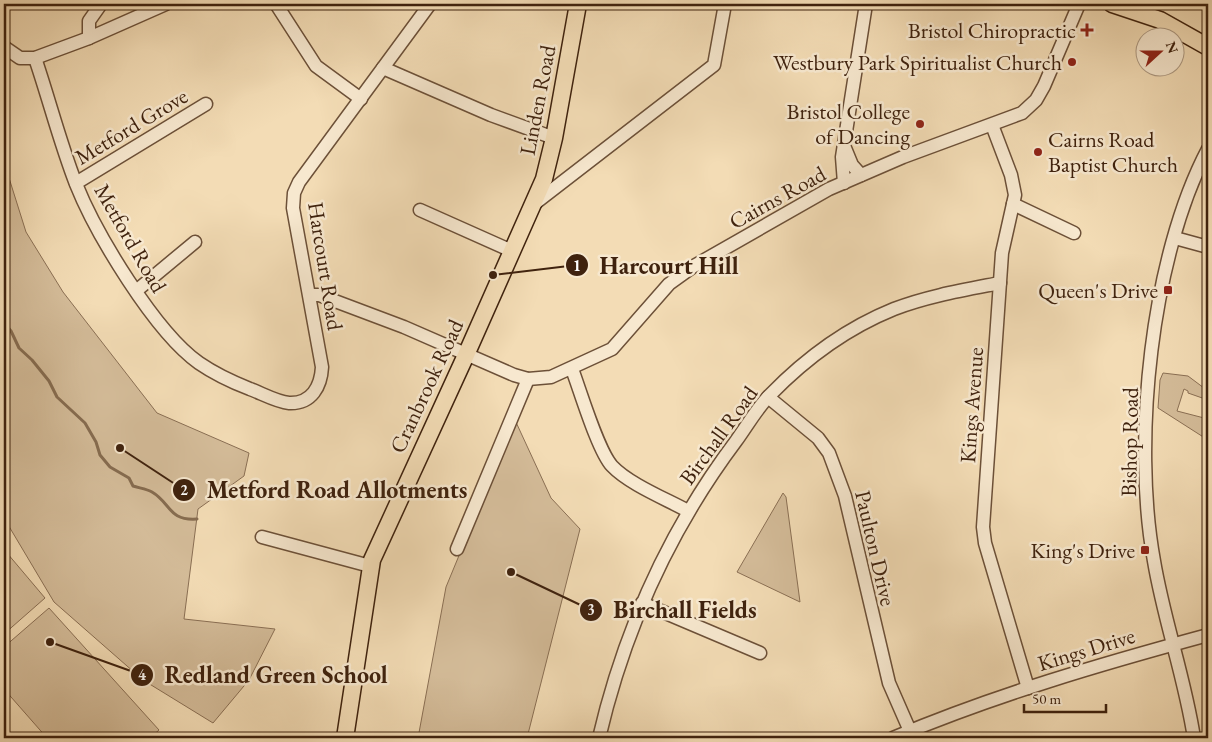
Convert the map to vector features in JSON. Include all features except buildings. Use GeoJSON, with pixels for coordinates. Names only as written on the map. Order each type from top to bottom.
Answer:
{"type":"FeatureCollection","features":[{"type":"Feature","properties":{"kind":"main road","name":"Linden Road"},"geometry":{"type":"LineString","coordinates":[[534,204],[554,138],[578,4]]}},
{"type":"Feature","properties":{"kind":"main road"},"geometry":{"type":"LineString","coordinates":[[1112,4],[1160,20],[1208,47]]}},
{"type":"Feature","properties":{"kind":"main road","name":"Cranbrook Road"},"geometry":{"type":"LineString","coordinates":[[345,738],[370,566],[534,204]]}},
{"type":"Feature","properties":{"kind":"street"},"geometry":{"type":"LineString","coordinates":[[89,38],[89,21],[101,4]]}},
{"type":"Feature","properties":{"kind":"street"},"geometry":{"type":"LineString","coordinates":[[4,47],[20,58],[35,58],[89,38],[166,4]]}},
{"type":"Feature","properties":{"kind":"street"},"geometry":{"type":"LineString","coordinates":[[276,4],[316,66],[360,99]]}},
{"type":"Feature","properties":{"kind":"street","name":"Harcourt Road"},"geometry":{"type":"LineString","coordinates":[[255,391],[288,403],[303,400],[314,394],[321,381],[322,366],[293,208],[294,193],[299,182],[430,4]]}},
{"type":"Feature","properties":{"kind":"street"},"geometry":{"type":"LineString","coordinates":[[534,204],[714,64],[725,4]]}},
{"type":"Feature","properties":{"kind":"street"},"geometry":{"type":"LineString","coordinates":[[844,183],[842,156],[845,148],[866,4]]}},
{"type":"Feature","properties":{"kind":"street","name":"Cairns Road"},"geometry":{"type":"LineString","coordinates":[[310,295],[319,295],[404,327],[466,355],[528,379],[551,377],[612,349],[669,284],[694,266],[861,175],[1022,113],[1036,100],[1078,4]]}},
{"type":"Feature","properties":{"kind":"street","name":"Metford Road"},"geometry":{"type":"LineString","coordinates":[[35,58],[76,183],[90,214],[136,290],[150,311],[198,363],[227,380],[255,391]]}},
{"type":"Feature","properties":{"kind":"street"},"geometry":{"type":"LineString","coordinates":[[384,68],[491,115],[554,138]]}},
{"type":"Feature","properties":{"kind":"street","name":"Metford Grove"},"geometry":{"type":"LineString","coordinates":[[76,183],[206,104]]}},
{"type":"Feature","properties":{"kind":"street","name":"Kings Avenue"},"geometry":{"type":"LineString","coordinates":[[992,125],[1014,187],[1014,204],[1002,253],[982,527],[985,544],[1028,688]]}},
{"type":"Feature","properties":{"kind":"street"},"geometry":{"type":"LineString","coordinates":[[845,148],[852,165],[861,175]]}},
{"type":"Feature","properties":{"kind":"street","name":"Bishop Road"},"geometry":{"type":"LineString","coordinates":[[1194,738],[1153,559],[1144,478],[1152,349],[1159,304],[1174,238],[1194,177],[1208,150]]}},
{"type":"Feature","properties":{"kind":"street"},"geometry":{"type":"LineString","coordinates":[[1014,204],[1074,233]]}},
{"type":"Feature","properties":{"kind":"street"},"geometry":{"type":"LineString","coordinates":[[420,210],[512,251]]}},
{"type":"Feature","properties":{"kind":"street"},"geometry":{"type":"LineString","coordinates":[[1174,238],[1208,247]]}},
{"type":"Feature","properties":{"kind":"street"},"geometry":{"type":"LineString","coordinates":[[136,290],[195,242]]}},
{"type":"Feature","properties":{"kind":"street","name":"Birchall Road"},"geometry":{"type":"LineString","coordinates":[[599,738],[610,692],[642,603],[688,511],[725,455],[768,397],[800,367],[839,338],[893,310],[947,293],[1000,283]]}},
{"type":"Feature","properties":{"kind":"street"},"geometry":{"type":"LineString","coordinates":[[572,369],[601,446],[612,466],[624,475],[688,511]]}},
{"type":"Feature","properties":{"kind":"street"},"geometry":{"type":"LineString","coordinates":[[457,549],[528,379]]}},
{"type":"Feature","properties":{"kind":"street","name":"Paulton Drive"},"geometry":{"type":"LineString","coordinates":[[768,397],[818,438],[829,453],[845,496],[888,682],[910,731]]}},
{"type":"Feature","properties":{"kind":"street"},"geometry":{"type":"LineString","coordinates":[[262,537],[370,566]]}},
{"type":"Feature","properties":{"kind":"street"},"geometry":{"type":"LineString","coordinates":[[642,603],[760,653]]}},
{"type":"Feature","properties":{"kind":"street","name":"Kings Drive"},"geometry":{"type":"LineString","coordinates":[[893,738],[1028,688],[1208,635]]}},
{"type":"Feature","properties":{"kind":"shaded area"},"geometry":{"type":"Polygon","coordinates":[[[4,162],[26,232],[63,292],[157,413],[249,453],[244,476],[198,509],[184,619],[275,629],[249,680],[213,723],[143,680],[54,602],[4,518],[4,162]]]}},
{"type":"Feature","properties":{"kind":"shaded area"},"geometry":{"type":"Polygon","coordinates":[[[1163,373],[1188,376],[1208,391],[1208,400],[1188,393],[1184,389],[1177,411],[1208,419],[1206,430],[1208,431],[1208,440],[1158,408],[1160,380],[1163,373]]]}},
{"type":"Feature","properties":{"kind":"shaded area"},"geometry":{"type":"Polygon","coordinates":[[[515,420],[551,498],[580,529],[527,738],[418,738],[446,587],[515,420]]]}},
{"type":"Feature","properties":{"kind":"shaded area"},"geometry":{"type":"Polygon","coordinates":[[[783,493],[786,497],[800,602],[737,572],[783,493]]]}},
{"type":"Feature","properties":{"kind":"shaded area"},"geometry":{"type":"Polygon","coordinates":[[[7,553],[45,598],[4,634],[4,556],[7,553]]]}},
{"type":"Feature","properties":{"kind":"shaded area"},"geometry":{"type":"Polygon","coordinates":[[[49,608],[159,730],[150,738],[47,738],[4,689],[4,647],[49,608]]]}},
{"type":"Feature","properties":{"kind":"waterway"},"geometry":{"type":"LineString","coordinates":[[4,323],[11,331],[19,348],[32,360],[49,381],[57,397],[85,423],[96,442],[100,455],[110,467],[129,478],[133,486],[150,491],[158,496],[180,517],[197,519]]}},
{"type":"Feature","properties":{"kind":"place","name":"Bristol Chiropractic"},"geometry":{"type":"Point","coordinates":[1087,30]}},
{"type":"Feature","properties":{"kind":"place","name":"Westbury Park Spiritualist Church"},"geometry":{"type":"Point","coordinates":[1072,62]}},
{"type":"Feature","properties":{"kind":"place","name":"Bristol College of Dancing"},"geometry":{"type":"Point","coordinates":[920,124]}},
{"type":"Feature","properties":{"kind":"place","name":"Cairns Road Baptist Church"},"geometry":{"type":"Point","coordinates":[1038,152]}},
{"type":"Feature","properties":{"kind":"place","name":"Harcourt Hill"},"geometry":{"type":"Point","coordinates":[493,275]}},
{"type":"Feature","properties":{"kind":"place","name":"Queen's Drive"},"geometry":{"type":"Point","coordinates":[1168,290]}},
{"type":"Feature","properties":{"kind":"place","name":"Metford Road Allotments"},"geometry":{"type":"Point","coordinates":[120,448]}},
{"type":"Feature","properties":{"kind":"place","name":"King's Drive"},"geometry":{"type":"Point","coordinates":[1145,550]}},
{"type":"Feature","properties":{"kind":"place","name":"Birchall Fields"},"geometry":{"type":"Point","coordinates":[511,572]}},
{"type":"Feature","properties":{"kind":"place","name":"Redland Green School"},"geometry":{"type":"Point","coordinates":[50,642]}}]}
